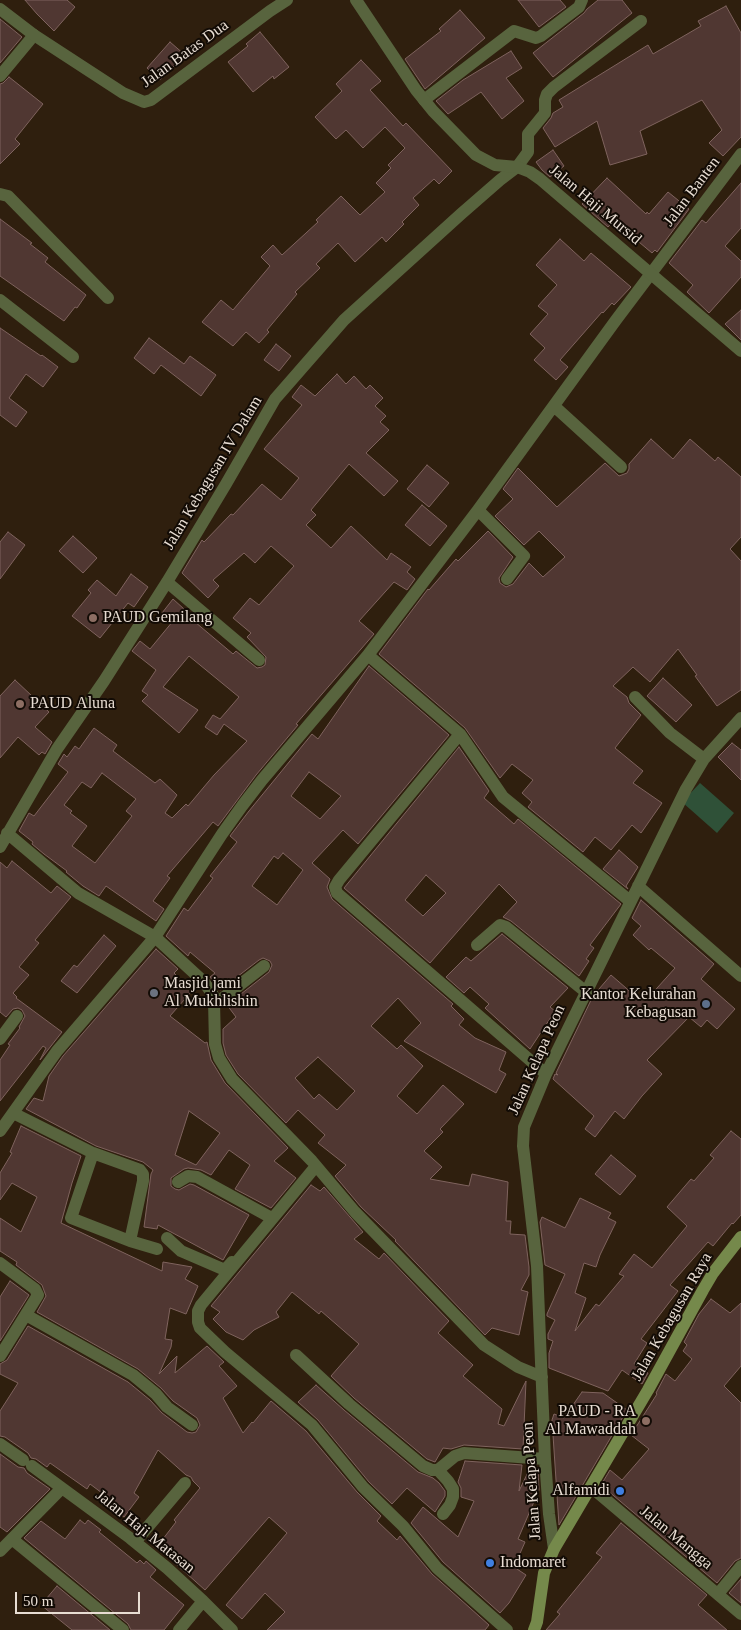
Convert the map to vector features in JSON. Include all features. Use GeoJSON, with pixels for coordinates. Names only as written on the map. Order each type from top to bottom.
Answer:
{"type":"FeatureCollection","features":[{"type":"Feature","properties":{"kind":"main road","name":"Jalan Kebagusan Raya"},"geometry":{"type":"LineString","coordinates":[[534,1630],[537,1622],[544,1573],[554,1549],[648,1390],[713,1273],[741,1237]]}},
{"type":"Feature","properties":{"kind":"street","name":"Jalan Batas Dua"},"geometry":{"type":"LineString","coordinates":[[0,10],[34,36],[123,93],[144,102],[151,100],[287,0]]}},
{"type":"Feature","properties":{"kind":"street","name":"Jalan Haji Mursid"},"geometry":{"type":"LineString","coordinates":[[356,0],[424,100],[476,155],[495,165],[517,167],[530,172],[540,179],[741,351]]}},
{"type":"Feature","properties":{"kind":"street"},"geometry":{"type":"LineString","coordinates":[[424,100],[514,31],[536,38],[541,36],[579,7],[582,0]]}},
{"type":"Feature","properties":{"kind":"street"},"geometry":{"type":"LineString","coordinates":[[517,167],[528,152],[527,140],[530,130],[545,113],[547,94],[641,21]]}},
{"type":"Feature","properties":{"kind":"street"},"geometry":{"type":"LineString","coordinates":[[0,76],[34,36]]}},
{"type":"Feature","properties":{"kind":"street","name":"Jalan Banten"},"geometry":{"type":"LineString","coordinates":[[0,1131],[14,1114],[56,1052],[155,937],[242,806],[368,656],[741,154]]}},
{"type":"Feature","properties":{"kind":"street","name":"Jalan Kebagusan IV Dalam"},"geometry":{"type":"LineString","coordinates":[[0,847],[57,749],[104,681],[167,582],[275,399],[344,320],[461,214],[517,167]]}},
{"type":"Feature","properties":{"kind":"street"},"geometry":{"type":"LineString","coordinates":[[0,194],[8,196],[108,298]]}},
{"type":"Feature","properties":{"kind":"street"},"geometry":{"type":"LineString","coordinates":[[0,300],[73,357]]}},
{"type":"Feature","properties":{"kind":"street"},"geometry":{"type":"LineString","coordinates":[[554,406],[621,467]]}},
{"type":"Feature","properties":{"kind":"street"},"geometry":{"type":"LineString","coordinates":[[478,510],[524,556],[507,580]]}},
{"type":"Feature","properties":{"kind":"street"},"geometry":{"type":"LineString","coordinates":[[167,582],[258,660]]}},
{"type":"Feature","properties":{"kind":"street"},"geometry":{"type":"LineString","coordinates":[[368,656],[460,734],[502,797],[630,901]]}},
{"type":"Feature","properties":{"kind":"street"},"geometry":{"type":"LineString","coordinates":[[635,698],[670,732],[704,758]]}},
{"type":"Feature","properties":{"kind":"street","name":"Jalan Kelapa Peon"},"geometry":{"type":"LineString","coordinates":[[554,1549],[545,1459],[537,1266],[523,1135],[524,1127],[546,1074],[686,789],[704,758],[741,718]]}},
{"type":"Feature","properties":{"kind":"street"},"geometry":{"type":"LineString","coordinates":[[460,734],[345,873],[335,887],[336,892],[546,1074]]}},
{"type":"Feature","properties":{"kind":"street"},"geometry":{"type":"LineString","coordinates":[[7,833],[78,893],[155,937],[204,982],[213,995],[215,1044],[219,1058],[232,1079],[314,1164],[355,1212],[484,1345],[518,1367],[542,1376]]}},
{"type":"Feature","properties":{"kind":"street"},"geometry":{"type":"LineString","coordinates":[[638,886],[741,976]]}},
{"type":"Feature","properties":{"kind":"street"},"geometry":{"type":"LineString","coordinates":[[477,945],[500,925],[506,927],[586,992]]}},
{"type":"Feature","properties":{"kind":"street"},"geometry":{"type":"LineString","coordinates":[[214,1005],[264,966]]}},
{"type":"Feature","properties":{"kind":"street"},"geometry":{"type":"LineString","coordinates":[[0,1039],[17,1016]]}},
{"type":"Feature","properties":{"kind":"street"},"geometry":{"type":"LineString","coordinates":[[14,1114],[93,1152],[135,1168],[143,1174],[130,1241]]}},
{"type":"Feature","properties":{"kind":"street"},"geometry":{"type":"LineString","coordinates":[[93,1152],[71,1218],[130,1241],[157,1249]]}},
{"type":"Feature","properties":{"kind":"street"},"geometry":{"type":"LineString","coordinates":[[167,1238],[181,1251],[225,1270],[268,1216],[314,1164]]}},
{"type":"Feature","properties":{"kind":"street"},"geometry":{"type":"LineString","coordinates":[[314,1164],[201,1305],[198,1311],[200,1328],[312,1425],[363,1487],[403,1526],[437,1568],[507,1630]]}},
{"type":"Feature","properties":{"kind":"street"},"geometry":{"type":"LineString","coordinates":[[178,1182],[188,1176],[197,1177],[268,1216]]}},
{"type":"Feature","properties":{"kind":"street"},"geometry":{"type":"LineString","coordinates":[[0,1263],[35,1289],[38,1295],[2,1350]]}},
{"type":"Feature","properties":{"kind":"street"},"geometry":{"type":"LineString","coordinates":[[26,1315],[134,1375],[168,1407],[192,1425]]}},
{"type":"Feature","properties":{"kind":"street"},"geometry":{"type":"LineString","coordinates":[[296,1355],[349,1404],[423,1466],[432,1470],[438,1470],[455,1456],[464,1453],[545,1459]]}},
{"type":"Feature","properties":{"kind":"street","name":"Jalan Haji Matasan"},"geometry":{"type":"LineString","coordinates":[[0,1444],[135,1542],[167,1568],[232,1630]]}},
{"type":"Feature","properties":{"kind":"street"},"geometry":{"type":"LineString","coordinates":[[438,1470],[453,1489],[450,1505],[443,1514]]}},
{"type":"Feature","properties":{"kind":"street"},"geometry":{"type":"LineString","coordinates":[[135,1542],[185,1483]]}},
{"type":"Feature","properties":{"kind":"street","name":"Jalan Mangga"},"geometry":{"type":"LineString","coordinates":[[591,1487],[741,1614]]}},
{"type":"Feature","properties":{"kind":"street"},"geometry":{"type":"LineString","coordinates":[[0,1551],[62,1488]]}},
{"type":"Feature","properties":{"kind":"street"},"geometry":{"type":"LineString","coordinates":[[12,1539],[124,1630]]}},
{"type":"Feature","properties":{"kind":"street"},"geometry":{"type":"LineString","coordinates":[[718,1594],[741,1566]]}},
{"type":"Feature","properties":{"kind":"street"},"geometry":{"type":"LineString","coordinates":[[178,1630],[203,1601]]}},
{"type":"Feature","properties":{"kind":"green space"},"geometry":{"type":"Polygon","coordinates":[[[700,783],[734,813],[717,833],[682,802],[700,783]]]}},
{"type":"Feature","properties":{"kind":"building"},"geometry":{"type":"Polygon","coordinates":[[[25,0],[67,0],[75,7],[54,31],[25,0]]]}},
{"type":"Feature","properties":{"kind":"building"},"geometry":{"type":"Polygon","coordinates":[[[518,0],[560,0],[566,7],[539,27],[518,0]]]}},
{"type":"Feature","properties":{"kind":"building"},"geometry":{"type":"Polygon","coordinates":[[[598,0],[622,0],[632,13],[553,77],[533,53],[598,0]]]}},
{"type":"Feature","properties":{"kind":"building"},"geometry":{"type":"Polygon","coordinates":[[[726,6],[741,33],[741,137],[723,156],[709,143],[722,130],[702,100],[640,131],[647,154],[610,165],[597,121],[555,147],[543,128],[553,113],[563,107],[559,100],[648,45],[653,54],[701,26],[698,21],[726,6]]]}},
{"type":"Feature","properties":{"kind":"building"},"geometry":{"type":"Polygon","coordinates":[[[460,10],[485,38],[425,89],[405,59],[441,31],[439,29],[460,10]]]}},
{"type":"Feature","properties":{"kind":"building"},"geometry":{"type":"Polygon","coordinates":[[[0,19],[22,37],[0,63],[0,19]]]}},
{"type":"Feature","properties":{"kind":"building"},"geometry":{"type":"Polygon","coordinates":[[[260,32],[289,67],[274,79],[273,76],[253,92],[228,62],[248,46],[246,44],[260,32]]]}},
{"type":"Feature","properties":{"kind":"building"},"geometry":{"type":"Polygon","coordinates":[[[170,42],[185,55],[160,80],[147,68],[170,42]]]}},
{"type":"Feature","properties":{"kind":"building"},"geometry":{"type":"Polygon","coordinates":[[[511,51],[522,68],[506,78],[524,101],[502,119],[481,92],[448,114],[436,101],[463,80],[511,51]]]}},
{"type":"Feature","properties":{"kind":"building"},"geometry":{"type":"Polygon","coordinates":[[[361,60],[381,81],[370,90],[403,126],[406,123],[452,171],[439,184],[434,179],[413,198],[419,205],[402,222],[404,224],[386,242],[382,237],[355,262],[338,243],[316,264],[320,268],[295,292],[297,294],[267,330],[269,332],[259,343],[246,332],[233,346],[202,322],[221,300],[233,310],[270,266],[261,257],[273,245],[282,255],[318,222],[316,220],[341,196],[360,215],[385,192],[376,183],[391,168],[388,165],[405,148],[385,127],[363,148],[346,130],[336,139],[315,117],[342,91],[336,84],[361,60]]]}},
{"type":"Feature","properties":{"kind":"building"},"geometry":{"type":"Polygon","coordinates":[[[9,77],[43,104],[15,139],[20,144],[0,164],[0,84],[9,77]]]}},
{"type":"Feature","properties":{"kind":"building"},"geometry":{"type":"Polygon","coordinates":[[[553,150],[564,166],[550,177],[536,162],[553,150]]]}},
{"type":"Feature","properties":{"kind":"building"},"geometry":{"type":"Polygon","coordinates":[[[607,178],[646,214],[647,212],[649,214],[668,192],[689,209],[657,252],[655,250],[652,253],[614,221],[608,227],[582,204],[607,178]]]}},
{"type":"Feature","properties":{"kind":"building"},"geometry":{"type":"Polygon","coordinates":[[[741,183],[741,228],[725,246],[741,261],[741,277],[709,313],[687,292],[693,285],[669,263],[702,220],[706,223],[741,183]]]}},
{"type":"Feature","properties":{"kind":"building"},"geometry":{"type":"Polygon","coordinates":[[[0,219],[32,243],[30,244],[48,258],[45,262],[86,295],[77,308],[75,307],[64,321],[0,276],[0,219]]]}},
{"type":"Feature","properties":{"kind":"building"},"geometry":{"type":"Polygon","coordinates":[[[560,239],[584,261],[591,253],[631,287],[614,305],[612,303],[602,312],[560,360],[568,367],[556,380],[534,360],[545,348],[530,334],[548,314],[538,306],[557,285],[536,265],[560,239]]]}},
{"type":"Feature","properties":{"kind":"building"},"geometry":{"type":"Polygon","coordinates":[[[741,310],[741,340],[725,324],[741,310]]]}},
{"type":"Feature","properties":{"kind":"building"},"geometry":{"type":"Polygon","coordinates":[[[0,328],[58,367],[43,387],[26,374],[9,398],[27,412],[16,427],[0,415],[0,328]]]}},
{"type":"Feature","properties":{"kind":"building"},"geometry":{"type":"Polygon","coordinates":[[[149,338],[184,364],[190,356],[216,375],[201,396],[161,365],[154,374],[134,358],[149,338]]]}},
{"type":"Feature","properties":{"kind":"building"},"geometry":{"type":"Polygon","coordinates":[[[276,344],[291,356],[279,371],[264,360],[276,344]]]}},
{"type":"Feature","properties":{"kind":"building"},"geometry":{"type":"Polygon","coordinates":[[[337,374],[346,384],[354,376],[366,389],[370,385],[383,398],[375,406],[386,416],[380,422],[389,430],[366,453],[398,481],[384,496],[349,464],[311,510],[316,515],[306,525],[331,548],[351,526],[387,560],[391,553],[411,567],[407,572],[415,579],[407,590],[394,582],[359,621],[374,634],[296,724],[298,725],[256,775],[218,826],[213,822],[167,876],[170,878],[153,901],[164,909],[156,921],[106,886],[99,896],[83,886],[19,831],[29,813],[34,816],[68,772],[58,764],[64,754],[67,757],[75,746],[79,749],[94,728],[117,745],[113,751],[155,783],[160,779],[177,795],[165,813],[172,818],[186,804],[188,806],[214,775],[247,741],[224,724],[217,735],[205,727],[213,715],[220,719],[239,697],[189,656],[163,687],[198,710],[179,733],[142,701],[148,695],[142,691],[156,670],[132,651],[140,641],[150,649],[173,621],[162,613],[173,599],[184,609],[182,611],[233,654],[236,651],[257,668],[265,665],[266,657],[247,637],[251,633],[233,618],[250,598],[259,605],[294,566],[271,546],[255,563],[244,553],[213,580],[219,586],[208,598],[182,573],[202,540],[204,542],[231,514],[233,515],[262,484],[281,500],[299,478],[264,449],[302,405],[292,397],[301,385],[315,396],[337,374]],[[102,773],[91,788],[82,782],[64,805],[72,811],[70,813],[87,826],[72,846],[95,863],[132,816],[126,811],[136,799],[102,773]]]}},
{"type":"Feature","properties":{"kind":"building"},"geometry":{"type":"Polygon","coordinates":[[[651,439],[673,459],[690,439],[715,461],[718,457],[741,477],[741,537],[730,549],[741,561],[741,690],[717,706],[678,649],[650,682],[633,667],[613,686],[627,697],[629,703],[641,715],[615,748],[643,771],[633,783],[662,803],[641,833],[632,825],[611,850],[595,837],[583,852],[528,807],[532,802],[522,793],[533,780],[512,764],[500,778],[465,728],[379,654],[428,589],[456,559],[458,561],[488,531],[513,557],[499,578],[500,583],[506,587],[513,584],[529,563],[543,577],[565,557],[539,531],[524,545],[495,516],[513,499],[503,489],[518,468],[557,507],[605,463],[619,476],[627,473],[629,464],[651,439]]]}},
{"type":"Feature","properties":{"kind":"building"},"geometry":{"type":"Polygon","coordinates":[[[427,465],[449,483],[429,507],[407,489],[427,465]]]}},
{"type":"Feature","properties":{"kind":"building"},"geometry":{"type":"Polygon","coordinates":[[[422,505],[447,526],[430,546],[405,525],[422,505]]]}},
{"type":"Feature","properties":{"kind":"building"},"geometry":{"type":"Polygon","coordinates":[[[8,532],[25,545],[0,579],[0,542],[8,532]]]}},
{"type":"Feature","properties":{"kind":"building"},"geometry":{"type":"Polygon","coordinates":[[[73,536],[97,558],[83,573],[59,551],[73,536]]]}},
{"type":"Feature","properties":{"kind":"building"},"geometry":{"type":"Polygon","coordinates":[[[131,574],[148,587],[134,607],[128,603],[100,638],[72,616],[91,593],[88,590],[97,580],[116,596],[131,574]]]}},
{"type":"Feature","properties":{"kind":"building"},"geometry":{"type":"Polygon","coordinates":[[[369,666],[449,735],[358,844],[343,830],[312,863],[330,879],[327,887],[332,899],[453,1004],[451,1006],[464,1019],[459,1025],[475,1038],[506,1052],[499,1070],[506,1074],[496,1093],[404,1041],[421,1023],[398,998],[371,1026],[397,1049],[401,1045],[423,1066],[397,1096],[417,1114],[443,1085],[464,1104],[440,1129],[443,1132],[424,1151],[442,1167],[430,1179],[469,1186],[472,1174],[508,1182],[506,1221],[511,1221],[510,1234],[525,1235],[529,1267],[529,1275],[521,1290],[528,1292],[519,1335],[492,1328],[485,1335],[396,1240],[361,1207],[335,1176],[346,1165],[318,1143],[325,1135],[298,1110],[286,1123],[238,1074],[226,1055],[223,1043],[223,1029],[236,1017],[227,1005],[269,972],[272,965],[270,961],[263,958],[259,960],[220,990],[210,977],[215,973],[190,952],[188,956],[166,936],[184,908],[188,911],[213,878],[210,876],[237,842],[230,836],[249,811],[312,734],[318,739],[369,666]],[[309,772],[291,796],[320,819],[341,796],[309,772]],[[283,853],[278,859],[274,856],[252,886],[277,905],[303,870],[283,853]],[[318,1057],[295,1078],[314,1099],[319,1094],[337,1110],[355,1091],[318,1057]]]}},
{"type":"Feature","properties":{"kind":"building"},"geometry":{"type":"Polygon","coordinates":[[[663,678],[692,705],[676,722],[647,696],[663,678]]]}},
{"type":"Feature","properties":{"kind":"building","name":"PAUD Aluna"},"geometry":{"type":"Polygon","coordinates":[[[15,680],[49,712],[35,727],[52,742],[45,754],[42,752],[39,755],[18,737],[0,758],[0,696],[15,680]]]}},
{"type":"Feature","properties":{"kind":"building"},"geometry":{"type":"Polygon","coordinates":[[[732,743],[741,750],[741,780],[718,757],[732,743]]]}},
{"type":"Feature","properties":{"kind":"building"},"geometry":{"type":"Polygon","coordinates":[[[459,747],[489,791],[484,798],[514,824],[518,819],[621,904],[590,945],[594,948],[586,959],[589,961],[579,976],[511,921],[503,917],[517,902],[499,884],[430,963],[344,888],[459,747]],[[426,875],[405,900],[423,916],[446,893],[426,875]]]}},
{"type":"Feature","properties":{"kind":"building"},"geometry":{"type":"Polygon","coordinates":[[[619,850],[638,867],[626,886],[628,889],[603,869],[619,850]]]}},
{"type":"Feature","properties":{"kind":"building"},"geometry":{"type":"Polygon","coordinates":[[[12,861],[51,893],[57,886],[71,897],[35,940],[39,943],[19,967],[29,975],[13,993],[16,998],[62,1032],[40,1060],[46,1048],[43,1046],[0,1101],[0,1060],[10,1045],[8,1044],[20,1028],[25,1016],[22,1010],[18,1008],[13,1009],[6,1017],[0,1012],[0,862],[7,868],[12,861]]]}},
{"type":"Feature","properties":{"kind":"building"},"geometry":{"type":"Polygon","coordinates":[[[641,900],[714,964],[701,979],[735,1009],[717,1029],[707,1020],[701,1027],[689,1017],[647,1060],[662,1074],[624,1119],[615,1111],[595,1137],[585,1129],[594,1116],[553,1079],[555,1074],[558,1075],[556,1073],[593,996],[611,975],[641,1001],[646,995],[649,997],[675,968],[651,948],[649,950],[633,935],[641,926],[632,918],[641,900]]]}},
{"type":"Feature","properties":{"kind":"building"},"geometry":{"type":"Polygon","coordinates":[[[502,934],[568,988],[550,1007],[555,1011],[530,1049],[485,1008],[489,1004],[470,987],[464,993],[446,977],[466,957],[471,961],[502,934]]]}},
{"type":"Feature","properties":{"kind":"building"},"geometry":{"type":"Polygon","coordinates":[[[104,935],[116,946],[77,993],[61,981],[74,965],[77,967],[104,935]]]}},
{"type":"Feature","properties":{"kind":"building"},"geometry":{"type":"Polygon","coordinates":[[[156,949],[178,969],[174,973],[192,991],[170,1016],[205,1043],[207,1042],[211,1060],[225,1083],[288,1148],[274,1161],[296,1178],[271,1208],[235,1189],[250,1165],[229,1150],[211,1175],[201,1170],[188,1168],[171,1178],[171,1186],[175,1189],[179,1190],[190,1184],[194,1185],[249,1215],[223,1260],[158,1225],[157,1229],[144,1227],[153,1170],[143,1162],[96,1146],[26,1109],[34,1098],[43,1101],[49,1076],[63,1056],[156,949]],[[189,1111],[175,1155],[196,1165],[220,1133],[189,1111]]]}},
{"type":"Feature","properties":{"kind":"building"},"geometry":{"type":"Polygon","coordinates":[[[21,1126],[81,1156],[61,1223],[162,1271],[163,1262],[192,1267],[185,1279],[198,1286],[186,1314],[170,1308],[165,1339],[172,1340],[171,1347],[159,1374],[177,1356],[175,1373],[207,1346],[224,1362],[219,1366],[237,1386],[223,1398],[243,1433],[271,1401],[306,1431],[357,1492],[381,1516],[377,1521],[397,1540],[400,1536],[432,1574],[489,1625],[485,1630],[267,1630],[285,1612],[265,1593],[242,1619],[226,1605],[287,1533],[269,1517],[205,1590],[156,1548],[176,1522],[174,1520],[200,1488],[191,1477],[186,1475],[158,1450],[134,1493],[139,1497],[124,1517],[111,1507],[114,1502],[90,1484],[87,1489],[50,1463],[47,1467],[36,1459],[31,1458],[28,1453],[5,1437],[0,1436],[0,1411],[18,1383],[0,1374],[0,1364],[7,1360],[28,1326],[128,1382],[150,1400],[162,1413],[187,1432],[196,1432],[200,1425],[197,1418],[173,1401],[138,1369],[37,1312],[46,1296],[42,1285],[16,1265],[17,1262],[0,1251],[0,1218],[21,1232],[37,1197],[12,1183],[0,1200],[0,1173],[12,1153],[10,1152],[21,1126]]]}},
{"type":"Feature","properties":{"kind":"building"},"geometry":{"type":"Polygon","coordinates":[[[731,1131],[741,1139],[741,1215],[713,1246],[708,1242],[670,1285],[678,1291],[641,1339],[647,1343],[634,1364],[648,1373],[642,1384],[622,1370],[608,1391],[549,1368],[549,1353],[553,1341],[548,1339],[548,1334],[555,1320],[547,1316],[547,1314],[565,1274],[545,1265],[540,1222],[542,1217],[565,1228],[580,1198],[611,1213],[608,1218],[616,1222],[596,1267],[584,1263],[575,1293],[586,1298],[575,1331],[596,1304],[599,1306],[624,1276],[619,1274],[634,1254],[652,1268],[687,1226],[667,1207],[691,1179],[694,1181],[714,1158],[710,1155],[731,1131]]]}},
{"type":"Feature","properties":{"kind":"building"},"geometry":{"type":"Polygon","coordinates":[[[611,1155],[636,1176],[620,1195],[595,1174],[611,1155]]]}},
{"type":"Feature","properties":{"kind":"building"},"geometry":{"type":"Polygon","coordinates":[[[311,1185],[320,1191],[324,1187],[363,1232],[354,1239],[379,1259],[384,1253],[449,1321],[438,1333],[473,1365],[463,1376],[502,1409],[498,1424],[504,1426],[526,1381],[523,1449],[464,1445],[451,1449],[443,1448],[435,1462],[427,1459],[354,1398],[331,1376],[359,1344],[321,1311],[319,1314],[292,1292],[276,1312],[279,1317],[254,1330],[243,1340],[226,1332],[213,1319],[220,1312],[211,1306],[311,1185]]]}},
{"type":"Feature","properties":{"kind":"building"},"geometry":{"type":"Polygon","coordinates":[[[10,1281],[29,1295],[0,1341],[0,1297],[10,1281]]]}},
{"type":"Feature","properties":{"kind":"building"},"geometry":{"type":"Polygon","coordinates":[[[711,1299],[730,1313],[741,1303],[741,1366],[724,1386],[741,1403],[741,1558],[735,1561],[717,1583],[601,1485],[610,1470],[622,1480],[649,1449],[631,1435],[657,1394],[666,1374],[675,1381],[692,1359],[683,1351],[687,1345],[684,1342],[699,1314],[711,1299]]]}},
{"type":"Feature","properties":{"kind":"building"},"geometry":{"type":"Polygon","coordinates":[[[316,1385],[418,1472],[433,1478],[439,1483],[445,1491],[445,1496],[435,1512],[407,1488],[392,1504],[369,1482],[318,1420],[298,1402],[316,1385]]]}},
{"type":"Feature","properties":{"kind":"building"},"geometry":{"type":"Polygon","coordinates":[[[582,1392],[603,1393],[627,1410],[559,1525],[552,1420],[554,1414],[564,1418],[567,1411],[582,1392]]]}},
{"type":"Feature","properties":{"kind":"building"},"geometry":{"type":"Polygon","coordinates":[[[0,1454],[18,1467],[24,1468],[27,1473],[50,1489],[7,1532],[0,1527],[0,1454]]]}},
{"type":"Feature","properties":{"kind":"building"},"geometry":{"type":"Polygon","coordinates":[[[465,1461],[522,1465],[519,1491],[530,1468],[538,1469],[539,1490],[518,1539],[525,1542],[514,1567],[526,1575],[509,1603],[500,1613],[443,1562],[411,1523],[423,1507],[458,1537],[474,1501],[461,1497],[461,1488],[458,1482],[465,1461]]]}},
{"type":"Feature","properties":{"kind":"building"},"geometry":{"type":"Polygon","coordinates":[[[80,1520],[85,1524],[88,1520],[101,1530],[99,1532],[137,1563],[140,1560],[144,1564],[146,1561],[156,1570],[150,1577],[184,1605],[164,1630],[131,1630],[128,1624],[24,1538],[41,1521],[65,1539],[80,1520]]]}},
{"type":"Feature","properties":{"kind":"building"},"geometry":{"type":"Polygon","coordinates":[[[621,1523],[707,1595],[698,1605],[727,1630],[546,1630],[560,1614],[557,1612],[602,1557],[596,1553],[621,1523]]]}},
{"type":"Feature","properties":{"kind":"building"},"geometry":{"type":"Polygon","coordinates":[[[741,1579],[741,1603],[729,1593],[741,1579]]]}},
{"type":"Feature","properties":{"kind":"building"},"geometry":{"type":"Polygon","coordinates":[[[57,1586],[110,1630],[72,1630],[41,1605],[57,1586]]]}},
{"type":"Feature","properties":{"kind":"place","name":"PAUD Gemilang"},"geometry":{"type":"Point","coordinates":[93,618]}},
{"type":"Feature","properties":{"kind":"place","name":"PAUD Aluna"},"geometry":{"type":"Point","coordinates":[20,704]}},
{"type":"Feature","properties":{"kind":"place","name":"Masjid jami Al Mukhlishin"},"geometry":{"type":"Point","coordinates":[154,993]}},
{"type":"Feature","properties":{"kind":"place","name":"Kantor Kelurahan Kebagusan"},"geometry":{"type":"Point","coordinates":[706,1004]}},
{"type":"Feature","properties":{"kind":"place","name":"PAUD - RA Al Mawaddah"},"geometry":{"type":"Point","coordinates":[646,1421]}},
{"type":"Feature","properties":{"kind":"place","name":"Alfamidi"},"geometry":{"type":"Point","coordinates":[620,1491]}},
{"type":"Feature","properties":{"kind":"place","name":"Indomaret"},"geometry":{"type":"Point","coordinates":[490,1563]}}]}
